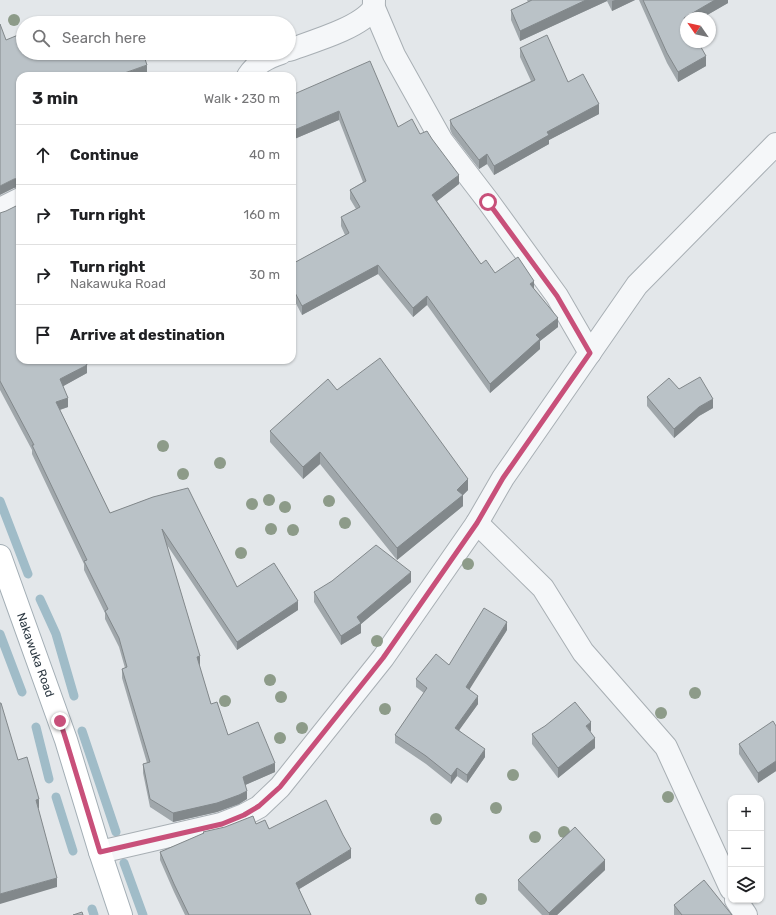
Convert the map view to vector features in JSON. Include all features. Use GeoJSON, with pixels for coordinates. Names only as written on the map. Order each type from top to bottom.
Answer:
{"type":"FeatureCollection","features":[{"type":"Feature","properties":{"kind":"main road","name":"Nakawuka Road"},"geometry":{"type":"LineString","coordinates":[[0,556],[66,740],[121,915]]}},
{"type":"Feature","properties":{"kind":"street"},"geometry":{"type":"LineString","coordinates":[[296,48],[340,32],[363,19],[374,4]]}},
{"type":"Feature","properties":{"kind":"street"},"geometry":{"type":"LineString","coordinates":[[374,4],[394,55],[442,141],[557,296],[590,353]]}},
{"type":"Feature","properties":{"kind":"street"},"geometry":{"type":"LineString","coordinates":[[250,72],[263,60]]}},
{"type":"Feature","properties":{"kind":"street"},"geometry":{"type":"LineString","coordinates":[[100,852],[222,824],[244,815],[259,806],[280,787],[383,658],[477,523],[503,478],[637,285],[776,144]]}},
{"type":"Feature","properties":{"kind":"street"},"geometry":{"type":"LineString","coordinates":[[0,209],[16,201]]}},
{"type":"Feature","properties":{"kind":"street"},"geometry":{"type":"LineString","coordinates":[[477,523],[543,588],[583,652],[666,747],[728,882]]}},
{"type":"Feature","properties":{"kind":"street"},"geometry":{"type":"LineString","coordinates":[[738,903],[746,915]]}},
{"type":"Feature","properties":{"kind":"building"},"geometry":{"type":"Polygon","coordinates":[[[532,0],[586,0],[520,31],[511,10],[532,0]]]}},
{"type":"Feature","properties":{"kind":"building"},"geometry":{"type":"Polygon","coordinates":[[[643,0],[715,0],[694,12],[680,12],[680,48],[701,48],[706,56],[678,72],[667,53],[643,0]]]}},
{"type":"Feature","properties":{"kind":"building"},"geometry":{"type":"Polygon","coordinates":[[[0,24],[6,40],[16,36],[16,60],[145,60],[147,65],[127,72],[16,72],[16,179],[0,186],[0,24]]]}},
{"type":"Feature","properties":{"kind":"building"},"geometry":{"type":"Polygon","coordinates":[[[547,35],[568,82],[583,74],[599,104],[547,132],[549,135],[494,166],[487,154],[479,160],[452,125],[450,120],[535,80],[520,48],[547,35]]]}},
{"type":"Feature","properties":{"kind":"building"},"geometry":{"type":"Polygon","coordinates":[[[370,61],[398,127],[412,119],[420,134],[427,131],[459,175],[432,195],[481,264],[486,260],[495,273],[518,257],[534,281],[530,284],[558,318],[536,335],[540,339],[490,384],[427,296],[413,308],[378,265],[302,306],[296,295],[296,262],[349,233],[341,217],[360,207],[350,190],[366,181],[339,111],[296,129],[296,93],[370,61]]]}},
{"type":"Feature","properties":{"kind":"building"},"geometry":{"type":"Polygon","coordinates":[[[16,206],[16,364],[87,364],[60,379],[68,398],[56,402],[110,513],[153,497],[188,488],[237,587],[274,563],[298,601],[237,642],[162,529],[200,656],[197,657],[211,704],[217,702],[228,735],[258,722],[275,763],[243,777],[247,791],[239,795],[217,803],[173,813],[150,799],[143,764],[150,762],[122,669],[127,667],[119,638],[105,611],[108,609],[84,561],[87,560],[32,445],[34,445],[0,381],[0,213],[16,206]]]}},
{"type":"Feature","properties":{"kind":"building"},"geometry":{"type":"Polygon","coordinates":[[[380,358],[468,479],[457,490],[463,495],[397,548],[320,452],[303,467],[270,431],[328,379],[337,390],[380,358]]]}},
{"type":"Feature","properties":{"kind":"building"},"geometry":{"type":"Polygon","coordinates":[[[700,377],[713,399],[699,407],[674,429],[647,397],[669,378],[679,389],[700,377]]]}},
{"type":"Feature","properties":{"kind":"building"},"geometry":{"type":"Polygon","coordinates":[[[376,545],[411,572],[357,617],[361,623],[341,636],[314,592],[332,581],[376,545]]]}},
{"type":"Feature","properties":{"kind":"building"},"geometry":{"type":"Polygon","coordinates":[[[484,608],[507,622],[466,687],[478,696],[455,728],[485,749],[467,775],[457,768],[451,776],[426,756],[395,735],[427,688],[416,679],[436,654],[449,665],[484,608]]]}},
{"type":"Feature","properties":{"kind":"building"},"geometry":{"type":"Polygon","coordinates":[[[575,702],[591,722],[586,726],[595,738],[558,768],[532,734],[545,726],[575,702]]]}},
{"type":"Feature","properties":{"kind":"building"},"geometry":{"type":"Polygon","coordinates":[[[0,703],[18,760],[27,757],[39,799],[36,800],[57,878],[0,894],[0,703]]]}},
{"type":"Feature","properties":{"kind":"building"},"geometry":{"type":"Polygon","coordinates":[[[773,721],[776,726],[776,761],[758,773],[739,744],[773,721]]]}},
{"type":"Feature","properties":{"kind":"building"},"geometry":{"type":"Polygon","coordinates":[[[326,800],[351,849],[296,883],[311,915],[189,915],[160,852],[204,833],[203,832],[225,827],[253,816],[256,824],[265,820],[269,829],[326,800]]]}},
{"type":"Feature","properties":{"kind":"building"},"geometry":{"type":"Polygon","coordinates":[[[575,827],[605,860],[549,913],[518,880],[575,827]]]}},
{"type":"Feature","properties":{"kind":"building"},"geometry":{"type":"Polygon","coordinates":[[[704,880],[732,915],[682,915],[674,905],[704,880]]]}},
{"type":"Feature","properties":{"kind":"building"},"geometry":{"type":"Polygon","coordinates":[[[82,912],[83,915],[73,915],[82,912]]]}},
{"type":"Feature","properties":{"kind":"waterway"},"geometry":{"type":"LineString","coordinates":[[0,501],[28,574]]}},
{"type":"Feature","properties":{"kind":"waterway"},"geometry":{"type":"LineString","coordinates":[[40,599],[56,634],[74,696]]}},
{"type":"Feature","properties":{"kind":"waterway"},"geometry":{"type":"LineString","coordinates":[[0,634],[22,692]]}},
{"type":"Feature","properties":{"kind":"waterway"},"geometry":{"type":"LineString","coordinates":[[36,727],[49,779]]}},
{"type":"Feature","properties":{"kind":"waterway"},"geometry":{"type":"LineString","coordinates":[[82,731],[116,832]]}},
{"type":"Feature","properties":{"kind":"waterway"},"geometry":{"type":"LineString","coordinates":[[56,797],[73,851]]}},
{"type":"Feature","properties":{"kind":"waterway"},"geometry":{"type":"LineString","coordinates":[[124,863],[143,915]]}},
{"type":"Feature","properties":{"kind":"waterway"},"geometry":{"type":"LineString","coordinates":[[92,909],[94,915]]}},
{"type":"Feature","properties":{"kind":"route"},"geometry":{"type":"LineString","coordinates":[[60,721],[100,852],[222,824],[244,815],[259,806],[280,787],[383,658],[477,523],[503,478],[590,353],[557,296],[488,202]]}}]}
